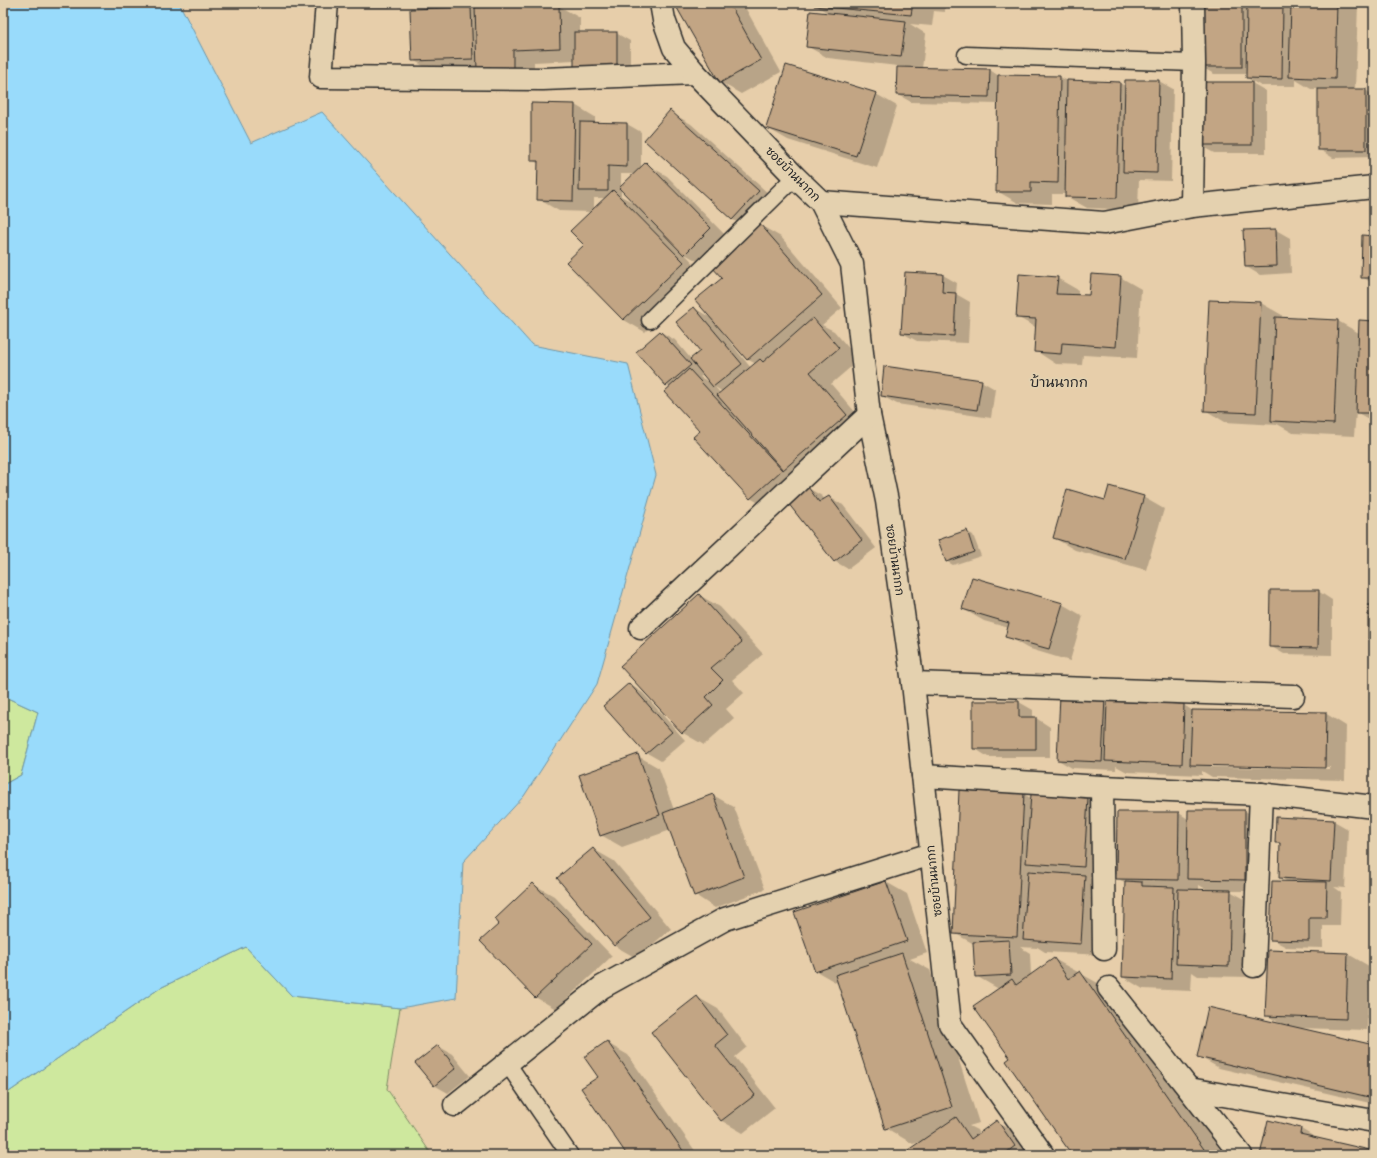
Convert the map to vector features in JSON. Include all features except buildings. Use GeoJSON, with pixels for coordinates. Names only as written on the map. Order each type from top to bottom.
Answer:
{"type":"FeatureCollection","features":[{"type":"Feature","properties":{"kind":"street"},"geometry":{"type":"LineString","coordinates":[[326,3],[321,77],[543,79],[695,73]]}},
{"type":"Feature","properties":{"kind":"street","name":"ซอยบ้านนากก"},"geometry":{"type":"LineString","coordinates":[[661,3],[664,20],[674,48],[695,73],[795,178],[821,202],[852,264],[869,416],[887,501],[913,683],[950,1024],[1043,1155]]}},
{"type":"Feature","properties":{"kind":"street"},"geometry":{"type":"LineString","coordinates":[[1192,206],[1194,3]]}},
{"type":"Feature","properties":{"kind":"street"},"geometry":{"type":"LineString","coordinates":[[821,202],[1104,223],[1192,206],[1374,187]]}},
{"type":"Feature","properties":{"kind":"street"},"geometry":{"type":"LineString","coordinates":[[641,628],[869,416]]}},
{"type":"Feature","properties":{"kind":"street"},"geometry":{"type":"LineString","coordinates":[[913,683],[1293,696]]}},
{"type":"Feature","properties":{"kind":"street"},"geometry":{"type":"LineString","coordinates":[[923,776],[1102,787],[1261,794],[1374,807]]}},
{"type":"Feature","properties":{"kind":"street"},"geometry":{"type":"LineString","coordinates":[[1102,787],[1104,949]]}},
{"type":"Feature","properties":{"kind":"street"},"geometry":{"type":"LineString","coordinates":[[1254,966],[1261,794]]}},
{"type":"Feature","properties":{"kind":"street"},"geometry":{"type":"LineString","coordinates":[[455,1105],[602,987],[725,919],[931,854]]}},
{"type":"Feature","properties":{"kind":"street"},"geometry":{"type":"LineString","coordinates":[[1109,988],[1241,1155]]}},
{"type":"Feature","properties":{"kind":"street"},"geometry":{"type":"LineString","coordinates":[[1189,1089],[1374,1121]]}},
{"type":"Feature","properties":{"kind":"lane"},"geometry":{"type":"LineString","coordinates":[[966,56],[1194,63]]}},
{"type":"Feature","properties":{"kind":"lane"},"geometry":{"type":"LineString","coordinates":[[650,320],[795,178]]}},
{"type":"Feature","properties":{"kind":"lane"},"geometry":{"type":"LineString","coordinates":[[507,1063],[570,1155]]}},
{"type":"Feature","properties":{"kind":"green space"},"geometry":{"type":"Polygon","coordinates":[[[3,696],[38,712],[21,775],[3,785],[3,696]]]}},
{"type":"Feature","properties":{"kind":"green space"},"geometry":{"type":"Polygon","coordinates":[[[246,947],[292,996],[400,1008],[387,1089],[432,1155],[3,1155],[3,1096],[160,988],[246,947]]]}},
{"type":"Feature","properties":{"kind":"water"},"geometry":{"type":"Polygon","coordinates":[[[3,3],[179,3],[251,143],[322,112],[532,345],[628,364],[656,475],[597,684],[524,796],[463,862],[456,998],[400,1008],[292,996],[246,947],[160,988],[3,1096],[3,785],[21,775],[38,712],[3,696],[3,3]]]}},
{"type":"Feature","properties":{"kind":"district","name":"บ้านนากก"},"geometry":{"type":"Point","coordinates":[1059,382]}}]}
